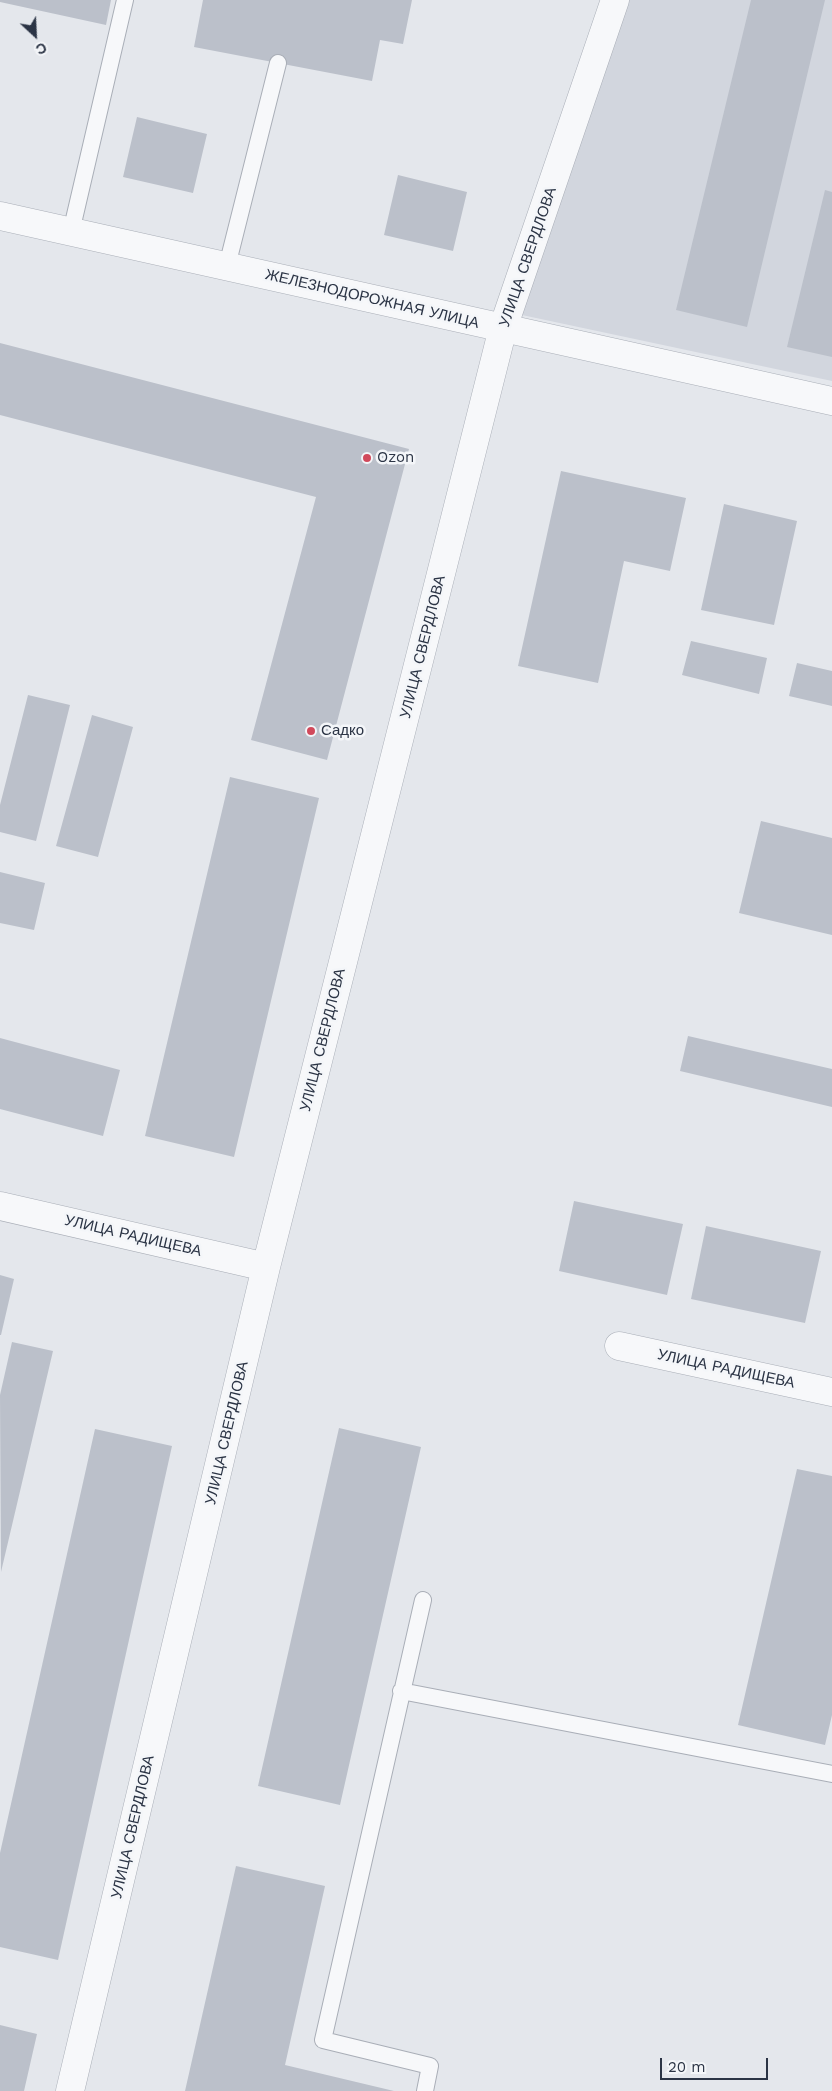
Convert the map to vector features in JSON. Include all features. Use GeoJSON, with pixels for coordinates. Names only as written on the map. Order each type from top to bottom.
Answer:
{"type":"FeatureCollection","features":[{"type":"Feature","properties":{"kind":"street","name":"УЛИЦА СВЕРДЛОВА"},"geometry":{"type":"LineString","coordinates":[[70,2091],[266,1267],[503,328],[615,0]]}},
{"type":"Feature","properties":{"kind":"street","name":"ЖЕЛЕЗНОДОРОЖНАЯ УЛИЦА"},"geometry":{"type":"LineString","coordinates":[[0,216],[832,401]]}},
{"type":"Feature","properties":{"kind":"street","name":"УЛИЦА РАДИЩЕВА"},"geometry":{"type":"LineString","coordinates":[[0,1206],[266,1267]]}},
{"type":"Feature","properties":{"kind":"street","name":"УЛИЦА РАДИЩЕВА"},"geometry":{"type":"LineString","coordinates":[[620,1346],[832,1392]]}},
{"type":"Feature","properties":{"kind":"lane"},"geometry":{"type":"LineString","coordinates":[[71,232],[125,0]]}},
{"type":"Feature","properties":{"kind":"lane"},"geometry":{"type":"LineString","coordinates":[[227,266],[278,63]]}},
{"type":"Feature","properties":{"kind":"lane"},"geometry":{"type":"LineString","coordinates":[[422,1600],[322,2040],[430,2066],[425,2091]]}},
{"type":"Feature","properties":{"kind":"lane"},"geometry":{"type":"LineString","coordinates":[[401,1691],[832,1774]]}},
{"type":"Feature","properties":{"kind":"shaded area"},"geometry":{"type":"Polygon","coordinates":[[[601,0],[832,0],[832,381],[522,315],[601,0]]]}},
{"type":"Feature","properties":{"kind":"building"},"geometry":{"type":"Polygon","coordinates":[[[0,0],[111,0],[106,25],[0,2],[0,0]]]}},
{"type":"Feature","properties":{"kind":"building"},"geometry":{"type":"Polygon","coordinates":[[[203,0],[412,0],[403,44],[380,40],[372,81],[194,47],[203,0]]]}},
{"type":"Feature","properties":{"kind":"building"},"geometry":{"type":"Polygon","coordinates":[[[751,0],[825,0],[747,327],[676,310],[751,0]]]}},
{"type":"Feature","properties":{"kind":"building"},"geometry":{"type":"Polygon","coordinates":[[[137,117],[207,134],[193,193],[123,177],[137,117]]]}},
{"type":"Feature","properties":{"kind":"building"},"geometry":{"type":"Polygon","coordinates":[[[398,175],[467,192],[453,251],[384,235],[398,175]]]}},
{"type":"Feature","properties":{"kind":"building"},"geometry":{"type":"Polygon","coordinates":[[[825,190],[832,192],[832,357],[787,347],[825,190]]]}},
{"type":"Feature","properties":{"kind":"building"},"geometry":{"type":"Polygon","coordinates":[[[0,343],[409,449],[327,760],[251,740],[316,497],[0,415],[0,343]]]}},
{"type":"Feature","properties":{"kind":"building"},"geometry":{"type":"Polygon","coordinates":[[[561,471],[686,498],[670,571],[624,561],[598,683],[518,666],[561,471]]]}},
{"type":"Feature","properties":{"kind":"building"},"geometry":{"type":"Polygon","coordinates":[[[724,504],[797,521],[774,625],[701,610],[724,504]]]}},
{"type":"Feature","properties":{"kind":"building"},"geometry":{"type":"Polygon","coordinates":[[[691,641],[767,658],[759,694],[682,675],[691,641]]]}},
{"type":"Feature","properties":{"kind":"building"},"geometry":{"type":"Polygon","coordinates":[[[797,663],[832,671],[832,706],[789,696],[797,663]]]}},
{"type":"Feature","properties":{"kind":"building"},"geometry":{"type":"Polygon","coordinates":[[[28,695],[70,705],[36,841],[0,832],[0,805],[28,695]]]}},
{"type":"Feature","properties":{"kind":"building"},"geometry":{"type":"Polygon","coordinates":[[[92,715],[133,727],[98,857],[56,846],[92,715]]]}},
{"type":"Feature","properties":{"kind":"building"},"geometry":{"type":"Polygon","coordinates":[[[230,777],[319,798],[234,1157],[145,1136],[230,777]]]}},
{"type":"Feature","properties":{"kind":"building"},"geometry":{"type":"Polygon","coordinates":[[[761,821],[832,838],[832,935],[739,913],[761,821]]]}},
{"type":"Feature","properties":{"kind":"building"},"geometry":{"type":"Polygon","coordinates":[[[0,872],[45,883],[34,930],[0,923],[0,872]]]}},
{"type":"Feature","properties":{"kind":"building"},"geometry":{"type":"Polygon","coordinates":[[[688,1036],[832,1069],[832,1107],[680,1071],[688,1036]]]}},
{"type":"Feature","properties":{"kind":"building"},"geometry":{"type":"Polygon","coordinates":[[[0,1038],[120,1070],[103,1136],[0,1109],[0,1038]]]}},
{"type":"Feature","properties":{"kind":"building"},"geometry":{"type":"Polygon","coordinates":[[[574,1201],[683,1224],[667,1295],[559,1271],[574,1201]]]}},
{"type":"Feature","properties":{"kind":"building"},"geometry":{"type":"Polygon","coordinates":[[[706,1226],[821,1251],[805,1323],[691,1299],[706,1226]]]}},
{"type":"Feature","properties":{"kind":"building"},"geometry":{"type":"Polygon","coordinates":[[[0,1275],[14,1279],[1,1335],[0,1335],[0,1275]]]}},
{"type":"Feature","properties":{"kind":"building"},"geometry":{"type":"Polygon","coordinates":[[[12,1342],[53,1351],[1,1572],[0,1395],[12,1342]]]}},
{"type":"Feature","properties":{"kind":"building"},"geometry":{"type":"Polygon","coordinates":[[[339,1428],[421,1447],[340,1805],[258,1786],[339,1428]]]}},
{"type":"Feature","properties":{"kind":"building"},"geometry":{"type":"Polygon","coordinates":[[[95,1429],[172,1446],[58,1960],[0,1947],[0,1853],[95,1429]]]}},
{"type":"Feature","properties":{"kind":"building"},"geometry":{"type":"Polygon","coordinates":[[[797,1469],[832,1476],[832,1715],[825,1745],[738,1725],[797,1469]]]}},
{"type":"Feature","properties":{"kind":"building"},"geometry":{"type":"Polygon","coordinates":[[[236,1866],[325,1886],[285,2065],[394,2091],[185,2091],[236,1866]]]}},
{"type":"Feature","properties":{"kind":"building"},"geometry":{"type":"Polygon","coordinates":[[[0,2025],[37,2034],[24,2091],[0,2091],[0,2025]]]}},
{"type":"Feature","properties":{"kind":"place","name":"Ozon"},"geometry":{"type":"Point","coordinates":[367,458]}},
{"type":"Feature","properties":{"kind":"place","name":"Садко"},"geometry":{"type":"Point","coordinates":[311,731]}}]}
